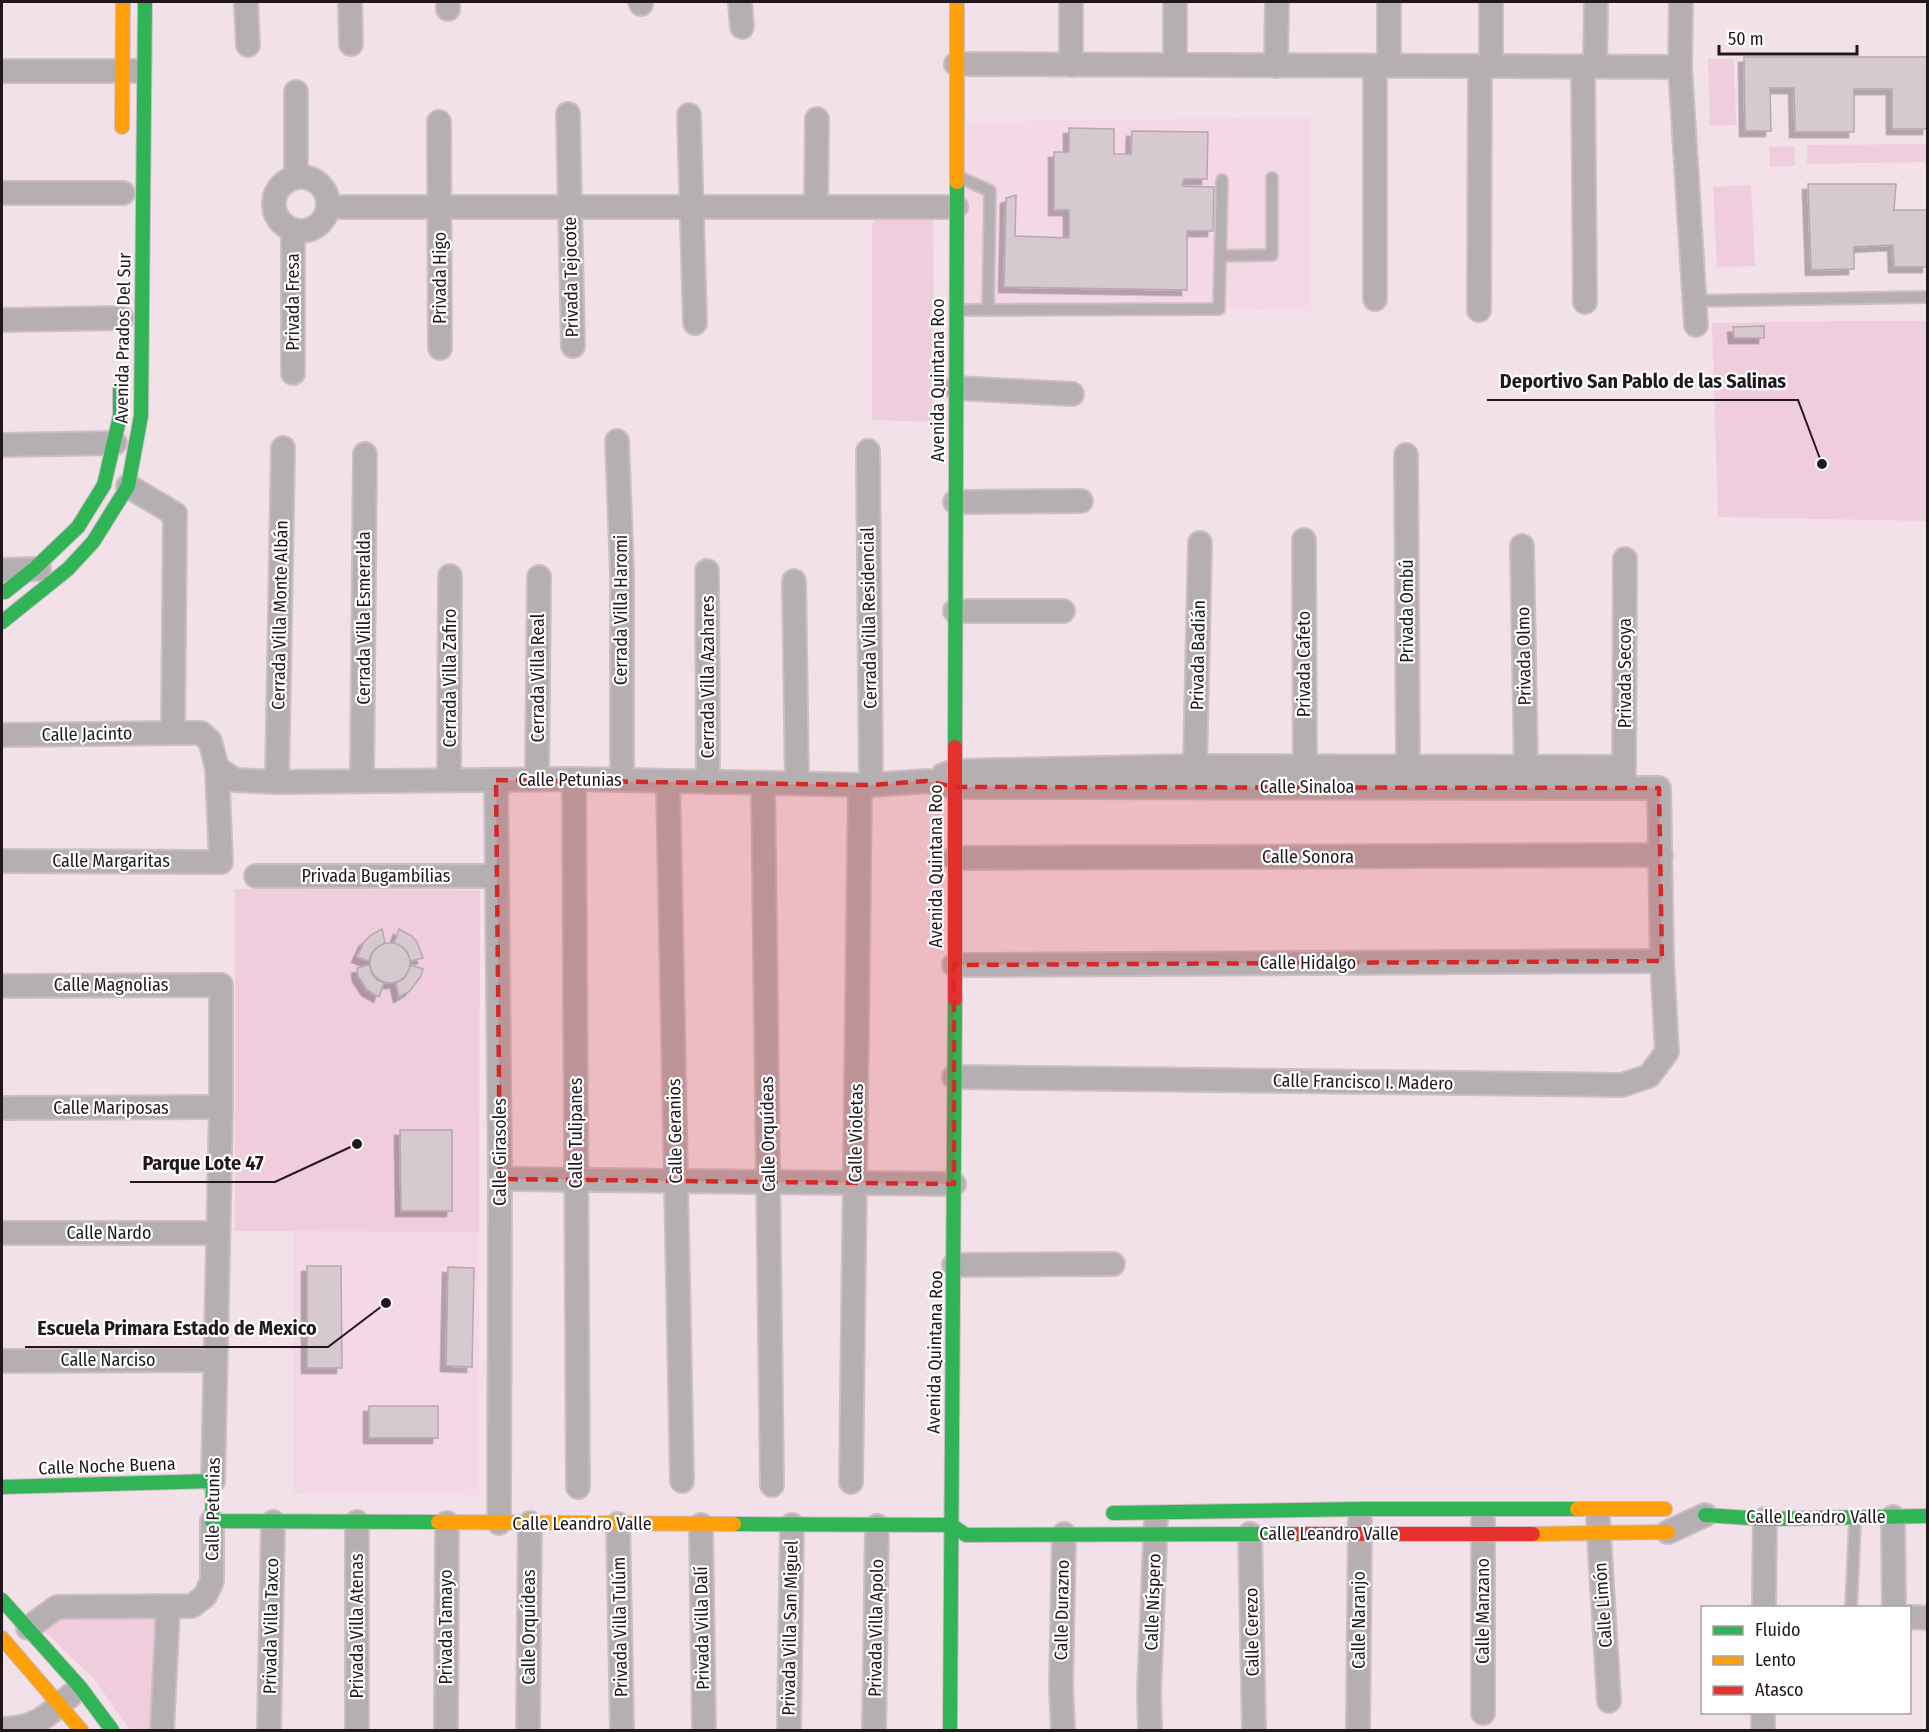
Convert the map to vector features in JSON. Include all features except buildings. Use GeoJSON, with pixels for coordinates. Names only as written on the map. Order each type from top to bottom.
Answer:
{"type":"FeatureCollection","features":[{"type":"Feature","properties":{"kind":"main road","name":"Avenida Prados Del Sur"},"geometry":{"type":"LineString","coordinates":[[2,622],[68,569],[93,542],[128,486],[137,444],[141,416],[133,71],[123,2]]}},
{"type":"Feature","properties":{"kind":"main road","name":"Avenida Prados Del Sur"},"geometry":{"type":"LineString","coordinates":[[122,138],[145,2]]}},
{"type":"Feature","properties":{"kind":"main road","name":"Avenida Quintana Roo"},"geometry":{"type":"LineString","coordinates":[[950,1731],[954,1265],[957,2]]}},
{"type":"Feature","properties":{"kind":"main road","name":"Avenida Prados Del Sur"},"geometry":{"type":"LineString","coordinates":[[2,594],[34,569],[78,526],[104,485],[120,416],[121,372]]}},
{"type":"Feature","properties":{"kind":"main road","name":"Calle Noche Buena"},"geometry":{"type":"LineString","coordinates":[[2,1487],[213,1480]]}},
{"type":"Feature","properties":{"kind":"main road","name":"Calle Petunias"},"geometry":{"type":"LineString","coordinates":[[212,1521],[213,1480]]}},
{"type":"Feature","properties":{"kind":"main road","name":"Calle Leandro Valle"},"geometry":{"type":"LineString","coordinates":[[212,1521],[951,1525],[966,1535],[1064,1534],[1156,1523],[1361,1509],[1665,1509]]}},
{"type":"Feature","properties":{"kind":"main road","name":"Calle Leandro Valle"},"geometry":{"type":"LineString","coordinates":[[1097,1513],[1156,1523],[1250,1533],[1599,1534],[1668,1532]]}},
{"type":"Feature","properties":{"kind":"main road"},"geometry":{"type":"LineString","coordinates":[[951,1525],[965,1514]]}},
{"type":"Feature","properties":{"kind":"main road","name":"Calle Leandro Valle"},"geometry":{"type":"LineString","coordinates":[[1705,1515],[1765,1519],[1928,1516]]}},
{"type":"Feature","properties":{"kind":"main road"},"geometry":{"type":"LineString","coordinates":[[2,1599],[80,1687],[112,1731]]}},
{"type":"Feature","properties":{"kind":"main road"},"geometry":{"type":"LineString","coordinates":[[2,1638],[81,1731]]}},
{"type":"Feature","properties":{"kind":"street"},"geometry":{"type":"LineString","coordinates":[[246,2],[249,45]]}},
{"type":"Feature","properties":{"kind":"street"},"geometry":{"type":"LineString","coordinates":[[350,2],[351,44]]}},
{"type":"Feature","properties":{"kind":"street"},"geometry":{"type":"LineString","coordinates":[[740,2],[742,27]]}},
{"type":"Feature","properties":{"kind":"street"},"geometry":{"type":"LineString","coordinates":[[1071,2],[1071,65]]}},
{"type":"Feature","properties":{"kind":"street"},"geometry":{"type":"LineString","coordinates":[[1174,65],[1175,2]]}},
{"type":"Feature","properties":{"kind":"street"},"geometry":{"type":"LineString","coordinates":[[1276,66],[1277,2]]}},
{"type":"Feature","properties":{"kind":"street"},"geometry":{"type":"LineString","coordinates":[[1375,299],[1382,66],[1389,2]]}},
{"type":"Feature","properties":{"kind":"street"},"geometry":{"type":"LineString","coordinates":[[1479,310],[1486,66],[1491,2]]}},
{"type":"Feature","properties":{"kind":"street"},"geometry":{"type":"LineString","coordinates":[[1585,302],[1589,66],[1596,2]]}},
{"type":"Feature","properties":{"kind":"street"},"geometry":{"type":"LineString","coordinates":[[1681,2],[1680,67],[1696,324]]}},
{"type":"Feature","properties":{"kind":"street"},"geometry":{"type":"LineString","coordinates":[[956,64],[1680,67]]}},
{"type":"Feature","properties":{"kind":"street"},"geometry":{"type":"LineString","coordinates":[[2,70],[133,71]]}},
{"type":"Feature","properties":{"kind":"street"},"geometry":{"type":"LineString","coordinates":[[296,92],[296,177]]}},
{"type":"Feature","properties":{"kind":"street","name":"Privada Tejocote"},"geometry":{"type":"LineString","coordinates":[[568,114],[573,346]]}},
{"type":"Feature","properties":{"kind":"street"},"geometry":{"type":"LineString","coordinates":[[689,116],[695,323]]}},
{"type":"Feature","properties":{"kind":"street"},"geometry":{"type":"LineString","coordinates":[[816,207],[817,119]]}},
{"type":"Feature","properties":{"kind":"street","name":"Privada Higo"},"geometry":{"type":"LineString","coordinates":[[439,122],[440,348]]}},
{"type":"Feature","properties":{"kind":"street"},"geometry":{"type":"LineString","coordinates":[[296,177],[309,177],[320,184],[327,194],[329,207],[323,222],[310,231],[293,231],[278,221],[273,203],[280,185],[296,177]]}},
{"type":"Feature","properties":{"kind":"street"},"geometry":{"type":"LineString","coordinates":[[2,193],[123,193]]}},
{"type":"Feature","properties":{"kind":"street"},"geometry":{"type":"LineString","coordinates":[[329,207],[956,207]]}},
{"type":"Feature","properties":{"kind":"street","name":"Privada Fresa"},"geometry":{"type":"LineString","coordinates":[[293,231],[293,373]]}},
{"type":"Feature","properties":{"kind":"street"},"geometry":{"type":"LineString","coordinates":[[2,320],[122,318]]}},
{"type":"Feature","properties":{"kind":"street"},"geometry":{"type":"LineString","coordinates":[[956,388],[1072,394]]}},
{"type":"Feature","properties":{"kind":"street","name":"Cerrada Villa Haromi"},"geometry":{"type":"LineString","coordinates":[[617,441],[622,572],[622,780]]}},
{"type":"Feature","properties":{"kind":"street"},"geometry":{"type":"LineString","coordinates":[[2,446],[115,443]]}},
{"type":"Feature","properties":{"kind":"street","name":"Cerrada Villa Monte Albán"},"geometry":{"type":"LineString","coordinates":[[277,782],[283,448]]}},
{"type":"Feature","properties":{"kind":"street","name":"Cerrada Villa Residencial"},"geometry":{"type":"LineString","coordinates":[[865,785],[868,451]]}},
{"type":"Feature","properties":{"kind":"street","name":"Cerrada Villa Esmeralda"},"geometry":{"type":"LineString","coordinates":[[362,781],[365,454]]}},
{"type":"Feature","properties":{"kind":"street","name":"Privada Ombú"},"geometry":{"type":"LineString","coordinates":[[1406,455],[1408,767]]}},
{"type":"Feature","properties":{"kind":"street"},"geometry":{"type":"LineString","coordinates":[[128,486],[175,514],[173,733],[201,733],[210,741],[217,768]]}},
{"type":"Feature","properties":{"kind":"street"},"geometry":{"type":"LineString","coordinates":[[955,502],[1081,501]]}},
{"type":"Feature","properties":{"kind":"street","name":"Privada Cafeto"},"geometry":{"type":"LineString","coordinates":[[1304,540],[1305,777]]}},
{"type":"Feature","properties":{"kind":"street","name":"Privada Badián"},"geometry":{"type":"LineString","coordinates":[[1195,766],[1200,543]]}},
{"type":"Feature","properties":{"kind":"street","name":"Privada Olmo"},"geometry":{"type":"LineString","coordinates":[[1522,546],[1526,767]]}},
{"type":"Feature","properties":{"kind":"street","name":"Privada Secoya"},"geometry":{"type":"LineString","coordinates":[[1624,777],[1625,559]]}},
{"type":"Feature","properties":{"kind":"street"},"geometry":{"type":"LineString","coordinates":[[2,570],[68,569]]}},
{"type":"Feature","properties":{"kind":"street","name":"Cerrada Villa Azahares"},"geometry":{"type":"LineString","coordinates":[[707,571],[708,782]]}},
{"type":"Feature","properties":{"kind":"street","name":"Cerrada Villa Zafiro"},"geometry":{"type":"LineString","coordinates":[[449,780],[450,576]]}},
{"type":"Feature","properties":{"kind":"street","name":"Cerrada Villa Real"},"geometry":{"type":"LineString","coordinates":[[537,779],[538,577]]}},
{"type":"Feature","properties":{"kind":"street"},"geometry":{"type":"LineString","coordinates":[[794,581],[796,783]]}},
{"type":"Feature","properties":{"kind":"street"},"geometry":{"type":"LineString","coordinates":[[955,611],[1064,611]]}},
{"type":"Feature","properties":{"kind":"street","name":"Calle Jacinto"},"geometry":{"type":"LineString","coordinates":[[2,735],[173,733]]}},
{"type":"Feature","properties":{"kind":"street","name":"Calle Sinaloa"},"geometry":{"type":"LineString","coordinates":[[954,779],[1195,766],[1305,777],[1408,767],[1526,767],[1624,777],[1659,788]]}},
{"type":"Feature","properties":{"kind":"street","name":"Calle Petunias"},"geometry":{"type":"LineString","coordinates":[[217,768],[235,780],[277,782],[574,779],[865,785],[954,779]]}},
{"type":"Feature","properties":{"kind":"street","name":"Calle Margaritas"},"geometry":{"type":"LineString","coordinates":[[2,861],[221,862],[217,768]]}},
{"type":"Feature","properties":{"kind":"street","name":"Calle Sinaloa"},"geometry":{"type":"LineString","coordinates":[[954,779],[1624,777]]}},
{"type":"Feature","properties":{"kind":"street","name":"Calle Tulipanes"},"geometry":{"type":"LineString","coordinates":[[574,779],[578,1487]]}},
{"type":"Feature","properties":{"kind":"street","name":"Calle Girasoles"},"geometry":{"type":"LineString","coordinates":[[496,780],[500,1179],[499,1523]]}},
{"type":"Feature","properties":{"kind":"street","name":"Calle Geranios"},"geometry":{"type":"LineString","coordinates":[[668,781],[681,1481]]}},
{"type":"Feature","properties":{"kind":"street","name":"Calle Orquídeas"},"geometry":{"type":"LineString","coordinates":[[763,783],[772,1485]]}},
{"type":"Feature","properties":{"kind":"street","name":"Calle Violetas"},"geometry":{"type":"LineString","coordinates":[[851,1482],[855,1183],[865,785]]}},
{"type":"Feature","properties":{"kind":"street","name":"Calle Francisco I. Madero"},"geometry":{"type":"LineString","coordinates":[[954,1077],[1622,1085],[1649,1076],[1667,1053],[1662,961],[1659,788]]}},
{"type":"Feature","properties":{"kind":"street","name":"Calle Sonora"},"geometry":{"type":"LineString","coordinates":[[954,858],[1661,855]]}},
{"type":"Feature","properties":{"kind":"street","name":"Privada Bugambilias"},"geometry":{"type":"LineString","coordinates":[[256,876],[497,876]]}},
{"type":"Feature","properties":{"kind":"street","name":"Calle Hidalgo"},"geometry":{"type":"LineString","coordinates":[[954,965],[1662,961]]}},
{"type":"Feature","properties":{"kind":"street","name":"Calle Magnolias"},"geometry":{"type":"LineString","coordinates":[[2,986],[221,985],[221,1107]]}},
{"type":"Feature","properties":{"kind":"street","name":"Calle Petunias"},"geometry":{"type":"LineString","coordinates":[[213,1480],[221,1107]]}},
{"type":"Feature","properties":{"kind":"street","name":"Calle Mariposas"},"geometry":{"type":"LineString","coordinates":[[2,1108],[221,1107]]}},
{"type":"Feature","properties":{"kind":"street"},"geometry":{"type":"LineString","coordinates":[[500,1179],[954,1184]]}},
{"type":"Feature","properties":{"kind":"street","name":"Calle Nardo"},"geometry":{"type":"LineString","coordinates":[[2,1233],[217,1233]]}},
{"type":"Feature","properties":{"kind":"street"},"geometry":{"type":"LineString","coordinates":[[954,1265],[1113,1264]]}},
{"type":"Feature","properties":{"kind":"street","name":"Calle Narciso"},"geometry":{"type":"LineString","coordinates":[[2,1361],[215,1360]]}},
{"type":"Feature","properties":{"kind":"street","name":"Calle Naranjo"},"geometry":{"type":"LineString","coordinates":[[1358,1731],[1361,1509]]}},
{"type":"Feature","properties":{"kind":"street","name":"Calle Limón"},"geometry":{"type":"LineString","coordinates":[[1598,1509],[1609,1701]]}},
{"type":"Feature","properties":{"kind":"street","name":"Calle Leandro Valle"},"geometry":{"type":"LineString","coordinates":[[1665,1509],[1705,1515]]}},
{"type":"Feature","properties":{"kind":"street","name":"Calle Manzano"},"geometry":{"type":"LineString","coordinates":[[1483,1713],[1482,1533],[1484,1510]]}},
{"type":"Feature","properties":{"kind":"street","name":"Calle Leandro Valle"},"geometry":{"type":"LineString","coordinates":[[1668,1532],[1705,1515]]}},
{"type":"Feature","properties":{"kind":"street"},"geometry":{"type":"LineString","coordinates":[[1893,1517],[1894,1606]]}},
{"type":"Feature","properties":{"kind":"street"},"geometry":{"type":"LineString","coordinates":[[1764,1606],[1765,1519]]}},
{"type":"Feature","properties":{"kind":"street","name":"Calle Petunias"},"geometry":{"type":"LineString","coordinates":[[28,1628],[57,1607],[192,1606],[205,1596],[212,1581],[212,1521]]}},
{"type":"Feature","properties":{"kind":"street","name":"Privada Villa Taxco"},"geometry":{"type":"LineString","coordinates":[[269,1731],[273,1522]]}},
{"type":"Feature","properties":{"kind":"street","name":"Privada Villa Atenas"},"geometry":{"type":"LineString","coordinates":[[357,1522],[357,1731]]}},
{"type":"Feature","properties":{"kind":"street","name":"Privada Tamayo"},"geometry":{"type":"LineString","coordinates":[[446,1731],[447,1523]]}},
{"type":"Feature","properties":{"kind":"street","name":"Calle Orquídeas"},"geometry":{"type":"LineString","coordinates":[[528,1731],[530,1523]]}},
{"type":"Feature","properties":{"kind":"street","name":"Calle Níspero"},"geometry":{"type":"LineString","coordinates":[[1150,1731],[1149,1692],[1156,1523]]}},
{"type":"Feature","properties":{"kind":"street","name":"Privada Villa Tulúm"},"geometry":{"type":"LineString","coordinates":[[618,1524],[622,1731]]}},
{"type":"Feature","properties":{"kind":"street","name":"Privada Villa Dalí"},"geometry":{"type":"LineString","coordinates":[[700,1525],[704,1731]]}},
{"type":"Feature","properties":{"kind":"street","name":"Privada Villa San Miguel"},"geometry":{"type":"LineString","coordinates":[[789,1731],[792,1525]]}},
{"type":"Feature","properties":{"kind":"street","name":"Privada Villa Apolo"},"geometry":{"type":"LineString","coordinates":[[874,1731],[877,1526]]}},
{"type":"Feature","properties":{"kind":"street","name":"Calle Cerezo"},"geometry":{"type":"LineString","coordinates":[[1250,1533],[1254,1731]]}},
{"type":"Feature","properties":{"kind":"street","name":"Calle Durazno"},"geometry":{"type":"LineString","coordinates":[[1063,1731],[1061,1686],[1064,1534]]}},
{"type":"Feature","properties":{"kind":"street"},"geometry":{"type":"LineString","coordinates":[[162,1731],[168,1607]]}},
{"type":"Feature","properties":{"kind":"street"},"geometry":{"type":"LineString","coordinates":[[1911,1617],[1928,1618]]}},
{"type":"Feature","properties":{"kind":"street"},"geometry":{"type":"LineString","coordinates":[[2,1729],[39,1722],[80,1687]]}},
{"type":"Feature","properties":{"kind":"street"},"geometry":{"type":"LineString","coordinates":[[1763,1714],[1763,1731]]}},
{"type":"Feature","properties":{"kind":"lane"},"geometry":{"type":"LineString","coordinates":[[956,175],[990,191],[988,310]]}},
{"type":"Feature","properties":{"kind":"lane"},"geometry":{"type":"LineString","coordinates":[[1220,256],[1272,255],[1272,178]]}},
{"type":"Feature","properties":{"kind":"lane"},"geometry":{"type":"LineString","coordinates":[[956,310],[1219,309],[1222,180]]}},
{"type":"Feature","properties":{"kind":"lane"},"geometry":{"type":"LineString","coordinates":[[1695,300],[1928,297]]}},
{"type":"Feature","properties":{"kind":"lane"},"geometry":{"type":"LineString","coordinates":[[1851,1606],[1855,1518]]}},
{"type":"Feature","properties":{"kind":"highlighted area"},"geometry":{"type":"Polygon","coordinates":[[[496,780],[871,785],[927,781],[955,787],[1659,788],[1662,961],[954,965],[954,1184],[500,1179],[496,780]]]}},
{"type":"Feature","properties":{"kind":"shaded area"},"geometry":{"type":"Polygon","coordinates":[[[1708,59],[1734,59],[1736,125],[1710,126],[1708,59]]]}},
{"type":"Feature","properties":{"kind":"shaded area"},"geometry":{"type":"Polygon","coordinates":[[[1311,117],[1311,311],[963,304],[965,122],[1311,117]]]}},
{"type":"Feature","properties":{"kind":"shaded area"},"geometry":{"type":"Polygon","coordinates":[[[1927,144],[1927,162],[1807,164],[1807,145],[1927,144]]]}},
{"type":"Feature","properties":{"kind":"shaded area"},"geometry":{"type":"Polygon","coordinates":[[[1794,146],[1795,166],[1770,167],[1769,147],[1794,146]]]}},
{"type":"Feature","properties":{"kind":"shaded area"},"geometry":{"type":"Polygon","coordinates":[[[1751,185],[1755,266],[1717,267],[1713,187],[1751,185]]]}},
{"type":"Feature","properties":{"kind":"shaded area"},"geometry":{"type":"Polygon","coordinates":[[[879,216],[933,217],[934,422],[872,420],[872,224],[879,216]]]}},
{"type":"Feature","properties":{"kind":"shaded area"},"geometry":{"type":"Polygon","coordinates":[[[1927,321],[1927,521],[1718,517],[1712,323],[1927,321]]]}},
{"type":"Feature","properties":{"kind":"shaded area"},"geometry":{"type":"Polygon","coordinates":[[[235,889],[480,890],[479,1232],[235,1231],[235,889]]]}},
{"type":"Feature","properties":{"kind":"shaded area"},"geometry":{"type":"Polygon","coordinates":[[[293,1231],[479,1232],[479,1495],[293,1494],[293,1231]]]}},
{"type":"Feature","properties":{"kind":"shaded area"},"geometry":{"type":"Polygon","coordinates":[[[65,1610],[159,1613],[155,1730],[130,1730],[94,1679],[44,1631],[65,1610]]]}},
{"type":"Feature","properties":{"kind":"traffic: fast"},"geometry":{"type":"LineString","coordinates":[[2,622],[68,569],[93,542],[128,486],[141,416],[145,2]]}},
{"type":"Feature","properties":{"kind":"traffic: fast"},"geometry":{"type":"LineString","coordinates":[[955,747],[957,182]]}},
{"type":"Feature","properties":{"kind":"traffic: fast"},"geometry":{"type":"LineString","coordinates":[[5,592],[34,569],[78,527],[104,485],[120,416],[120,390]]}},
{"type":"Feature","properties":{"kind":"traffic: fast"},"geometry":{"type":"LineString","coordinates":[[950,1730],[955,999]]}},
{"type":"Feature","properties":{"kind":"traffic: fast"},"geometry":{"type":"LineString","coordinates":[[2,1487],[213,1481],[212,1521],[438,1522]]}},
{"type":"Feature","properties":{"kind":"traffic: fast"},"geometry":{"type":"LineString","coordinates":[[1113,1513],[1361,1509],[1577,1509]]}},
{"type":"Feature","properties":{"kind":"traffic: fast"},"geometry":{"type":"LineString","coordinates":[[1705,1515],[1765,1519],[1928,1516]]}},
{"type":"Feature","properties":{"kind":"traffic: fast"},"geometry":{"type":"LineString","coordinates":[[734,1524],[951,1525],[966,1535],[1300,1534]]}},
{"type":"Feature","properties":{"kind":"traffic: fast"},"geometry":{"type":"LineString","coordinates":[[2,1600],[80,1687],[112,1730]]}},
{"type":"Feature","properties":{"kind":"traffic: slow"},"geometry":{"type":"LineString","coordinates":[[122,127],[123,2]]}},
{"type":"Feature","properties":{"kind":"traffic: slow"},"geometry":{"type":"LineString","coordinates":[[957,2],[957,182]]}},
{"type":"Feature","properties":{"kind":"traffic: slow"},"geometry":{"type":"LineString","coordinates":[[1577,1509],[1665,1509]]}},
{"type":"Feature","properties":{"kind":"traffic: slow"},"geometry":{"type":"LineString","coordinates":[[438,1522],[734,1524]]}},
{"type":"Feature","properties":{"kind":"traffic: slow"},"geometry":{"type":"LineString","coordinates":[[1533,1534],[1668,1532]]}},
{"type":"Feature","properties":{"kind":"traffic: slow"},"geometry":{"type":"LineString","coordinates":[[2,1638],[81,1730]]}},
{"type":"Feature","properties":{"kind":"traffic: jam"},"geometry":{"type":"LineString","coordinates":[[955,747],[955,999]]}},
{"type":"Feature","properties":{"kind":"traffic: jam"},"geometry":{"type":"LineString","coordinates":[[1300,1534],[1533,1534]]}},
{"type":"Feature","properties":{"kind":"place","name":"Deportivo San Pablo de las Salinas"},"geometry":{"type":"Point","coordinates":[1822,464]}},
{"type":"Feature","properties":{"kind":"place","name":"Parque Lote 47"},"geometry":{"type":"Point","coordinates":[357,1144]}},
{"type":"Feature","properties":{"kind":"place","name":"Escuela Primara Estado de Mexico"},"geometry":{"type":"Point","coordinates":[386,1303]}}]}
